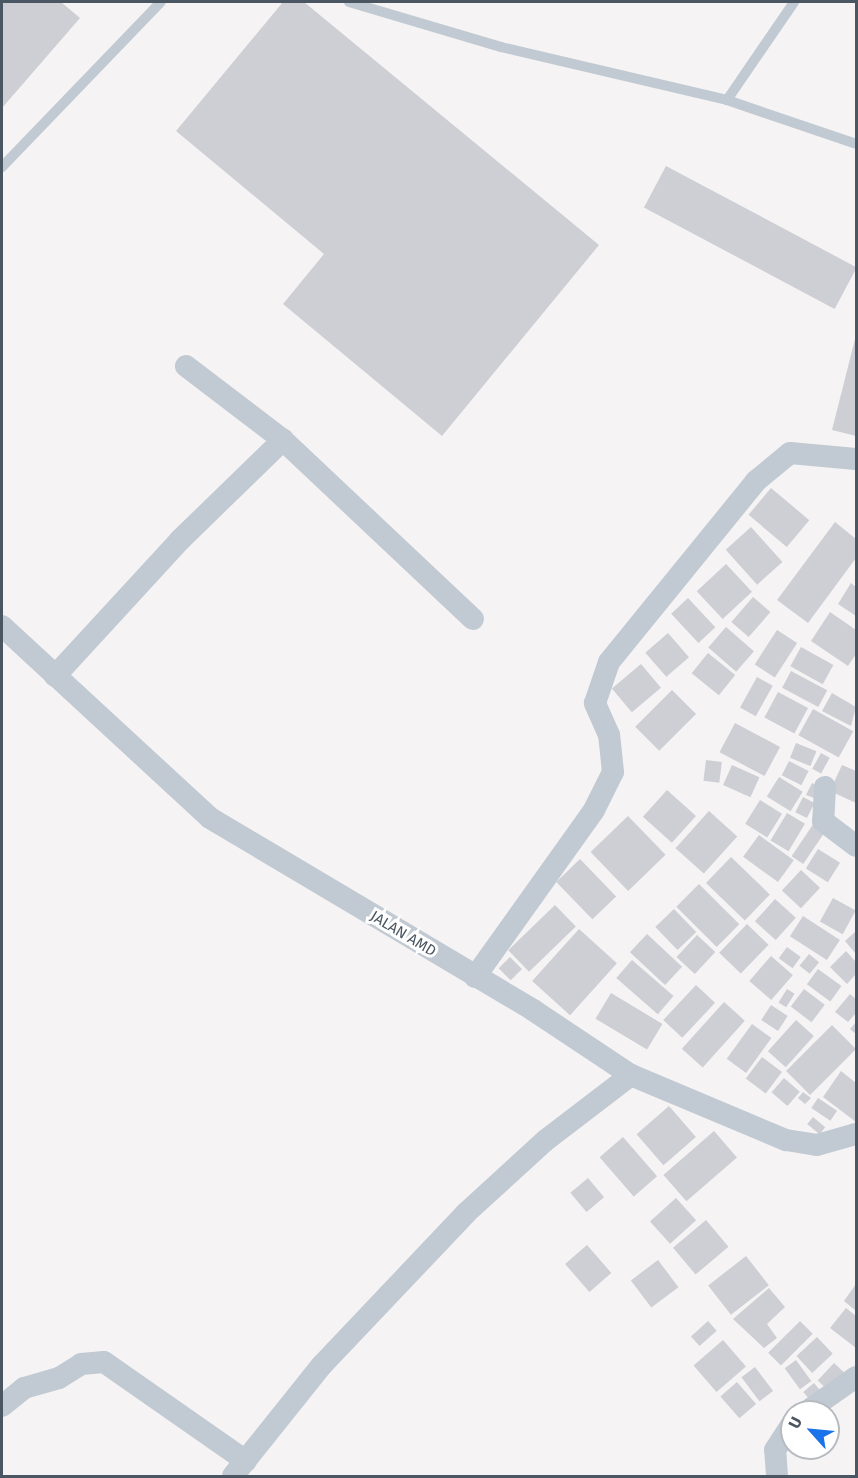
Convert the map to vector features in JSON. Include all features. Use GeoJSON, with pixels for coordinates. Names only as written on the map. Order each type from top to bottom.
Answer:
{"type":"FeatureCollection","features":[{"type":"Feature","properties":{"kind":"street"},"geometry":{"type":"LineString","coordinates":[[186,366],[283,440],[473,619]]}},
{"type":"Feature","properties":{"kind":"street"},"geometry":{"type":"LineString","coordinates":[[56,676],[180,540],[283,440]]}},
{"type":"Feature","properties":{"kind":"street"},"geometry":{"type":"LineString","coordinates":[[475,977],[594,810],[613,772],[609,735],[595,703],[609,662],[756,481],[790,453],[832,453],[856,459]]}},
{"type":"Feature","properties":{"kind":"street","name":"JALAN AMD"},"geometry":{"type":"LineString","coordinates":[[2,626],[124,744],[210,818],[475,977],[631,1075],[786,1140],[816,1145],[856,1134]]}},
{"type":"Feature","properties":{"kind":"street"},"geometry":{"type":"LineString","coordinates":[[825,787],[823,821],[856,846]]}},
{"type":"Feature","properties":{"kind":"street"},"geometry":{"type":"LineString","coordinates":[[2,1406],[24,1388],[97,1361],[239,1469],[322,1365],[466,1213],[546,1140],[631,1075]]}},
{"type":"Feature","properties":{"kind":"street"},"geometry":{"type":"LineString","coordinates":[[823,1400],[856,1377]]}},
{"type":"Feature","properties":{"kind":"street"},"geometry":{"type":"LineString","coordinates":[[777,1476],[775,1450],[780,1442]]}},
{"type":"Feature","properties":{"kind":"lane"},"geometry":{"type":"LineString","coordinates":[[2,167],[161,2]]}},
{"type":"Feature","properties":{"kind":"lane"},"geometry":{"type":"LineString","coordinates":[[349,2],[501,46],[727,100],[856,144]]}},
{"type":"Feature","properties":{"kind":"lane"},"geometry":{"type":"LineString","coordinates":[[727,100],[794,2]]}},
{"type":"Feature","properties":{"kind":"building"},"geometry":{"type":"Polygon","coordinates":[[[2,2],[61,2],[80,18],[2,108],[2,2]]]}},
{"type":"Feature","properties":{"kind":"building"},"geometry":{"type":"Polygon","coordinates":[[[283,2],[304,2],[599,245],[442,436],[283,304],[324,254],[176,131],[283,2]]]}},
{"type":"Feature","properties":{"kind":"building"},"geometry":{"type":"Polygon","coordinates":[[[666,166],[856,267],[835,309],[644,207],[666,166]]]}},
{"type":"Feature","properties":{"kind":"building"},"geometry":{"type":"Polygon","coordinates":[[[856,335],[856,436],[832,430],[856,335]]]}},
{"type":"Feature","properties":{"kind":"building"},"geometry":{"type":"Polygon","coordinates":[[[771,488],[809,520],[787,547],[749,515],[771,488]]]}},
{"type":"Feature","properties":{"kind":"building"},"geometry":{"type":"Polygon","coordinates":[[[835,522],[856,539],[856,558],[808,623],[777,600],[835,522]]]}},
{"type":"Feature","properties":{"kind":"building"},"geometry":{"type":"Polygon","coordinates":[[[751,527],[782,562],[757,585],[726,550],[751,527]]]}},
{"type":"Feature","properties":{"kind":"building"},"geometry":{"type":"Polygon","coordinates":[[[726,564],[752,592],[723,619],[697,591],[726,564]]]}},
{"type":"Feature","properties":{"kind":"building"},"geometry":{"type":"Polygon","coordinates":[[[851,583],[856,587],[856,616],[838,604],[851,583]]]}},
{"type":"Feature","properties":{"kind":"building"},"geometry":{"type":"Polygon","coordinates":[[[753,597],[770,612],[749,637],[731,622],[753,597]]]}},
{"type":"Feature","properties":{"kind":"building"},"geometry":{"type":"Polygon","coordinates":[[[688,598],[715,627],[698,643],[671,614],[688,598]]]}},
{"type":"Feature","properties":{"kind":"building"},"geometry":{"type":"Polygon","coordinates":[[[830,612],[856,630],[856,654],[848,666],[811,641],[830,612]]]}},
{"type":"Feature","properties":{"kind":"building"},"geometry":{"type":"Polygon","coordinates":[[[726,627],[754,651],[736,672],[708,647],[726,627]]]}},
{"type":"Feature","properties":{"kind":"building"},"geometry":{"type":"Polygon","coordinates":[[[777,630],[797,643],[775,677],[755,664],[777,630]]]}},
{"type":"Feature","properties":{"kind":"building"},"geometry":{"type":"Polygon","coordinates":[[[668,633],[689,657],[666,677],[645,653],[668,633]]]}},
{"type":"Feature","properties":{"kind":"building"},"geometry":{"type":"Polygon","coordinates":[[[801,647],[833,665],[823,684],[790,666],[801,647]]]}},
{"type":"Feature","properties":{"kind":"building"},"geometry":{"type":"Polygon","coordinates":[[[708,653],[735,675],[719,695],[692,673],[708,653]]]}},
{"type":"Feature","properties":{"kind":"building"},"geometry":{"type":"Polygon","coordinates":[[[641,664],[661,688],[632,712],[612,688],[641,664]]]}},
{"type":"Feature","properties":{"kind":"building"},"geometry":{"type":"Polygon","coordinates":[[[791,671],[827,690],[818,707],[782,688],[791,671]]]}},
{"type":"Feature","properties":{"kind":"building"},"geometry":{"type":"Polygon","coordinates":[[[757,677],[773,686],[756,716],[740,708],[757,677]]]}},
{"type":"Feature","properties":{"kind":"building"},"geometry":{"type":"Polygon","coordinates":[[[672,690],[696,714],[659,751],[635,727],[672,690]]]}},
{"type":"Feature","properties":{"kind":"building"},"geometry":{"type":"Polygon","coordinates":[[[778,692],[808,708],[794,734],[764,718],[778,692]]]}},
{"type":"Feature","properties":{"kind":"building"},"geometry":{"type":"Polygon","coordinates":[[[832,693],[856,707],[851,726],[822,711],[832,693]]]}},
{"type":"Feature","properties":{"kind":"building"},"geometry":{"type":"Polygon","coordinates":[[[813,709],[853,731],[839,758],[798,735],[813,709]]]}},
{"type":"Feature","properties":{"kind":"building"},"geometry":{"type":"Polygon","coordinates":[[[735,723],[780,747],[765,776],[720,752],[735,723]]]}},
{"type":"Feature","properties":{"kind":"building"},"geometry":{"type":"Polygon","coordinates":[[[796,743],[816,751],[810,766],[790,758],[796,743]]]}},
{"type":"Feature","properties":{"kind":"building"},"geometry":{"type":"Polygon","coordinates":[[[821,753],[830,758],[821,774],[812,769],[821,753]]]}},
{"type":"Feature","properties":{"kind":"building"},"geometry":{"type":"Polygon","coordinates":[[[706,760],[722,762],[719,783],[703,781],[706,760]]]}},
{"type":"Feature","properties":{"kind":"building"},"geometry":{"type":"Polygon","coordinates":[[[789,761],[809,771],[801,785],[782,775],[789,761]]]}},
{"type":"Feature","properties":{"kind":"building"},"geometry":{"type":"Polygon","coordinates":[[[732,765],[759,777],[750,797],[723,785],[732,765]]]}},
{"type":"Feature","properties":{"kind":"building"},"geometry":{"type":"Polygon","coordinates":[[[842,765],[856,771],[856,803],[830,791],[842,765]]]}},
{"type":"Feature","properties":{"kind":"building"},"geometry":{"type":"Polygon","coordinates":[[[779,777],[803,792],[791,811],[767,797],[779,777]]]}},
{"type":"Feature","properties":{"kind":"building"},"geometry":{"type":"Polygon","coordinates":[[[812,783],[823,788],[817,799],[806,795],[812,783]]]}},
{"type":"Feature","properties":{"kind":"building"},"geometry":{"type":"Polygon","coordinates":[[[667,790],[696,816],[672,843],[643,817],[667,790]]]}},
{"type":"Feature","properties":{"kind":"building"},"geometry":{"type":"Polygon","coordinates":[[[803,797],[815,803],[807,818],[795,812],[803,797]]]}},
{"type":"Feature","properties":{"kind":"building"},"geometry":{"type":"Polygon","coordinates":[[[760,800],[782,814],[767,838],[745,824],[760,800]]]}},
{"type":"Feature","properties":{"kind":"building"},"geometry":{"type":"Polygon","coordinates":[[[709,811],[737,836],[704,874],[676,848],[709,811]]]}},
{"type":"Feature","properties":{"kind":"building"},"geometry":{"type":"Polygon","coordinates":[[[787,813],[805,824],[789,851],[771,840],[787,813]]]}},
{"type":"Feature","properties":{"kind":"building"},"geometry":{"type":"Polygon","coordinates":[[[628,816],[666,855],[628,891],[591,852],[628,816]]]}},
{"type":"Feature","properties":{"kind":"building"},"geometry":{"type":"Polygon","coordinates":[[[814,823],[826,831],[803,864],[792,856],[814,823]]]}},
{"type":"Feature","properties":{"kind":"building"},"geometry":{"type":"Polygon","coordinates":[[[759,835],[794,860],[778,882],[743,857],[759,835]]]}},
{"type":"Feature","properties":{"kind":"building"},"geometry":{"type":"Polygon","coordinates":[[[818,849],[840,863],[828,882],[806,869],[818,849]]]}},
{"type":"Feature","properties":{"kind":"building"},"geometry":{"type":"Polygon","coordinates":[[[731,857],[770,895],[745,920],[706,883],[731,857]]]}},
{"type":"Feature","properties":{"kind":"building"},"geometry":{"type":"Polygon","coordinates":[[[580,859],[616,896],[592,919],[556,882],[580,859]]]}},
{"type":"Feature","properties":{"kind":"building"},"geometry":{"type":"Polygon","coordinates":[[[801,870],[820,888],[801,908],[782,890],[801,870]]]}},
{"type":"Feature","properties":{"kind":"building"},"geometry":{"type":"Polygon","coordinates":[[[699,884],[739,924],[717,947],[676,907],[699,884]]]}},
{"type":"Feature","properties":{"kind":"building"},"geometry":{"type":"Polygon","coordinates":[[[833,898],[856,911],[843,934],[820,922],[833,898]]]}},
{"type":"Feature","properties":{"kind":"building"},"geometry":{"type":"Polygon","coordinates":[[[775,899],[796,918],[776,940],[755,921],[775,899]]]}},
{"type":"Feature","properties":{"kind":"building"},"geometry":{"type":"Polygon","coordinates":[[[555,905],[576,927],[529,972],[508,950],[555,905]]]}},
{"type":"Feature","properties":{"kind":"building"},"geometry":{"type":"Polygon","coordinates":[[[674,909],[696,932],[678,950],[655,927],[674,909]]]}},
{"type":"Feature","properties":{"kind":"building"},"geometry":{"type":"Polygon","coordinates":[[[803,916],[840,940],[827,960],[790,936],[803,916]]]}},
{"type":"Feature","properties":{"kind":"building"},"geometry":{"type":"Polygon","coordinates":[[[747,924],[769,945],[741,974],[719,953],[747,924]]]}},
{"type":"Feature","properties":{"kind":"building"},"geometry":{"type":"Polygon","coordinates":[[[579,929],[617,963],[570,1015],[532,981],[579,929]]]}},
{"type":"Feature","properties":{"kind":"building"},"geometry":{"type":"Polygon","coordinates":[[[856,931],[856,954],[845,941],[856,931]]]}},
{"type":"Feature","properties":{"kind":"building"},"geometry":{"type":"Polygon","coordinates":[[[647,934],[682,967],[665,985],[630,952],[647,934]]]}},
{"type":"Feature","properties":{"kind":"building"},"geometry":{"type":"Polygon","coordinates":[[[697,935],[715,952],[695,974],[677,957],[697,935]]]}},
{"type":"Feature","properties":{"kind":"building"},"geometry":{"type":"Polygon","coordinates":[[[787,947],[801,957],[793,968],[779,958],[787,947]]]}},
{"type":"Feature","properties":{"kind":"building"},"geometry":{"type":"Polygon","coordinates":[[[846,951],[856,962],[856,974],[847,984],[830,967],[846,951]]]}},
{"type":"Feature","properties":{"kind":"building"},"geometry":{"type":"Polygon","coordinates":[[[809,954],[819,962],[810,974],[800,966],[809,954]]]}},
{"type":"Feature","properties":{"kind":"building"},"geometry":{"type":"Polygon","coordinates":[[[771,956],[793,975],[771,1000],[749,981],[771,956]]]}},
{"type":"Feature","properties":{"kind":"building"},"geometry":{"type":"Polygon","coordinates":[[[510,957],[522,969],[511,980],[499,968],[510,957]]]}},
{"type":"Feature","properties":{"kind":"building"},"geometry":{"type":"Polygon","coordinates":[[[632,960],[674,996],[658,1014],[616,978],[632,960]]]}},
{"type":"Feature","properties":{"kind":"building"},"geometry":{"type":"Polygon","coordinates":[[[818,969],[841,986],[830,1001],[807,984],[818,969]]]}},
{"type":"Feature","properties":{"kind":"building"},"geometry":{"type":"Polygon","coordinates":[[[696,985],[715,1003],[682,1038],[663,1020],[696,985]]]}},
{"type":"Feature","properties":{"kind":"building"},"geometry":{"type":"Polygon","coordinates":[[[787,989],[795,994],[786,1007],[779,1003],[787,989]]]}},
{"type":"Feature","properties":{"kind":"building"},"geometry":{"type":"Polygon","coordinates":[[[804,989],[825,1005],[812,1022],[791,1007],[804,989]]]}},
{"type":"Feature","properties":{"kind":"building"},"geometry":{"type":"Polygon","coordinates":[[[611,993],[662,1024],[647,1050],[596,1019],[611,993]]]}},
{"type":"Feature","properties":{"kind":"building"},"geometry":{"type":"Polygon","coordinates":[[[850,994],[856,999],[856,1013],[848,1022],[835,1012],[850,994]]]}},
{"type":"Feature","properties":{"kind":"building"},"geometry":{"type":"Polygon","coordinates":[[[724,1002],[745,1021],[703,1068],[682,1049],[724,1002]]]}},
{"type":"Feature","properties":{"kind":"building"},"geometry":{"type":"Polygon","coordinates":[[[771,1005],[788,1016],[778,1031],[761,1020],[771,1005]]]}},
{"type":"Feature","properties":{"kind":"building"},"geometry":{"type":"Polygon","coordinates":[[[796,1020],[814,1036],[786,1067],[768,1051],[796,1020]]]}},
{"type":"Feature","properties":{"kind":"building"},"geometry":{"type":"Polygon","coordinates":[[[856,1022],[856,1034],[850,1029],[856,1022]]]}},
{"type":"Feature","properties":{"kind":"building"},"geometry":{"type":"Polygon","coordinates":[[[752,1024],[771,1038],[746,1073],[727,1059],[752,1024]]]}},
{"type":"Feature","properties":{"kind":"building"},"geometry":{"type":"Polygon","coordinates":[[[832,1025],[856,1049],[810,1095],[786,1071],[832,1025]]]}},
{"type":"Feature","properties":{"kind":"building"},"geometry":{"type":"Polygon","coordinates":[[[762,1057],[782,1072],[766,1094],[746,1079],[762,1057]]]}},
{"type":"Feature","properties":{"kind":"building"},"geometry":{"type":"Polygon","coordinates":[[[841,1071],[856,1083],[856,1122],[823,1097],[841,1071]]]}},
{"type":"Feature","properties":{"kind":"building"},"geometry":{"type":"Polygon","coordinates":[[[784,1078],[800,1092],[787,1106],[772,1092],[784,1078]]]}},
{"type":"Feature","properties":{"kind":"building"},"geometry":{"type":"Polygon","coordinates":[[[803,1092],[811,1098],[805,1104],[798,1098],[803,1092]]]}},
{"type":"Feature","properties":{"kind":"building"},"geometry":{"type":"Polygon","coordinates":[[[818,1098],[837,1111],[830,1121],[811,1108],[818,1098]]]}},
{"type":"Feature","properties":{"kind":"building"},"geometry":{"type":"Polygon","coordinates":[[[669,1106],[696,1137],[663,1165],[637,1134],[669,1106]]]}},
{"type":"Feature","properties":{"kind":"building"},"geometry":{"type":"Polygon","coordinates":[[[813,1117],[825,1127],[819,1134],[807,1124],[813,1117]]]}},
{"type":"Feature","properties":{"kind":"building"},"geometry":{"type":"Polygon","coordinates":[[[714,1131],[737,1157],[686,1201],[663,1175],[714,1131]]]}},
{"type":"Feature","properties":{"kind":"building"},"geometry":{"type":"Polygon","coordinates":[[[623,1137],[657,1176],[634,1197],[600,1157],[623,1137]]]}},
{"type":"Feature","properties":{"kind":"building"},"geometry":{"type":"Polygon","coordinates":[[[588,1178],[604,1197],[586,1212],[570,1193],[588,1178]]]}},
{"type":"Feature","properties":{"kind":"building"},"geometry":{"type":"Polygon","coordinates":[[[676,1198],[696,1220],[670,1244],[650,1221],[676,1198]]]}},
{"type":"Feature","properties":{"kind":"building"},"geometry":{"type":"Polygon","coordinates":[[[706,1220],[728,1247],[696,1274],[673,1248],[706,1220]]]}},
{"type":"Feature","properties":{"kind":"building"},"geometry":{"type":"Polygon","coordinates":[[[587,1245],[611,1273],[589,1292],[565,1264],[587,1245]]]}},
{"type":"Feature","properties":{"kind":"building"},"geometry":{"type":"Polygon","coordinates":[[[746,1256],[769,1285],[731,1315],[708,1286],[746,1256]]]}},
{"type":"Feature","properties":{"kind":"building"},"geometry":{"type":"Polygon","coordinates":[[[658,1260],[678,1287],[651,1308],[631,1280],[658,1260]]]}},
{"type":"Feature","properties":{"kind":"building"},"geometry":{"type":"Polygon","coordinates":[[[856,1284],[856,1311],[844,1301],[856,1284]]]}},
{"type":"Feature","properties":{"kind":"building"},"geometry":{"type":"Polygon","coordinates":[[[769,1288],[785,1307],[767,1324],[777,1338],[764,1348],[733,1319],[769,1288]]]}},
{"type":"Feature","properties":{"kind":"building"},"geometry":{"type":"Polygon","coordinates":[[[846,1308],[856,1316],[856,1348],[830,1328],[846,1308]]]}},
{"type":"Feature","properties":{"kind":"building"},"geometry":{"type":"Polygon","coordinates":[[[708,1321],[717,1331],[700,1346],[691,1336],[708,1321]]]}},
{"type":"Feature","properties":{"kind":"building"},"geometry":{"type":"Polygon","coordinates":[[[800,1321],[813,1334],[781,1366],[768,1353],[800,1321]]]}},
{"type":"Feature","properties":{"kind":"building"},"geometry":{"type":"Polygon","coordinates":[[[817,1337],[833,1354],[812,1373],[797,1356],[817,1337]]]}},
{"type":"Feature","properties":{"kind":"building"},"geometry":{"type":"Polygon","coordinates":[[[723,1340],[746,1366],[717,1392],[694,1366],[723,1340]]]}},
{"type":"Feature","properties":{"kind":"building"},"geometry":{"type":"Polygon","coordinates":[[[796,1360],[811,1381],[800,1389],[785,1368],[796,1360]]]}},
{"type":"Feature","properties":{"kind":"building"},"geometry":{"type":"Polygon","coordinates":[[[834,1363],[846,1374],[829,1391],[818,1381],[834,1363]]]}},
{"type":"Feature","properties":{"kind":"building"},"geometry":{"type":"Polygon","coordinates":[[[755,1367],[773,1391],[759,1401],[741,1377],[755,1367]]]}},
{"type":"Feature","properties":{"kind":"building"},"geometry":{"type":"Polygon","coordinates":[[[737,1382],[756,1404],[739,1418],[720,1396],[737,1382]]]}},
{"type":"Feature","properties":{"kind":"building"},"geometry":{"type":"Polygon","coordinates":[[[814,1383],[824,1395],[819,1400],[810,1400],[803,1392],[814,1383]]]}}]}
